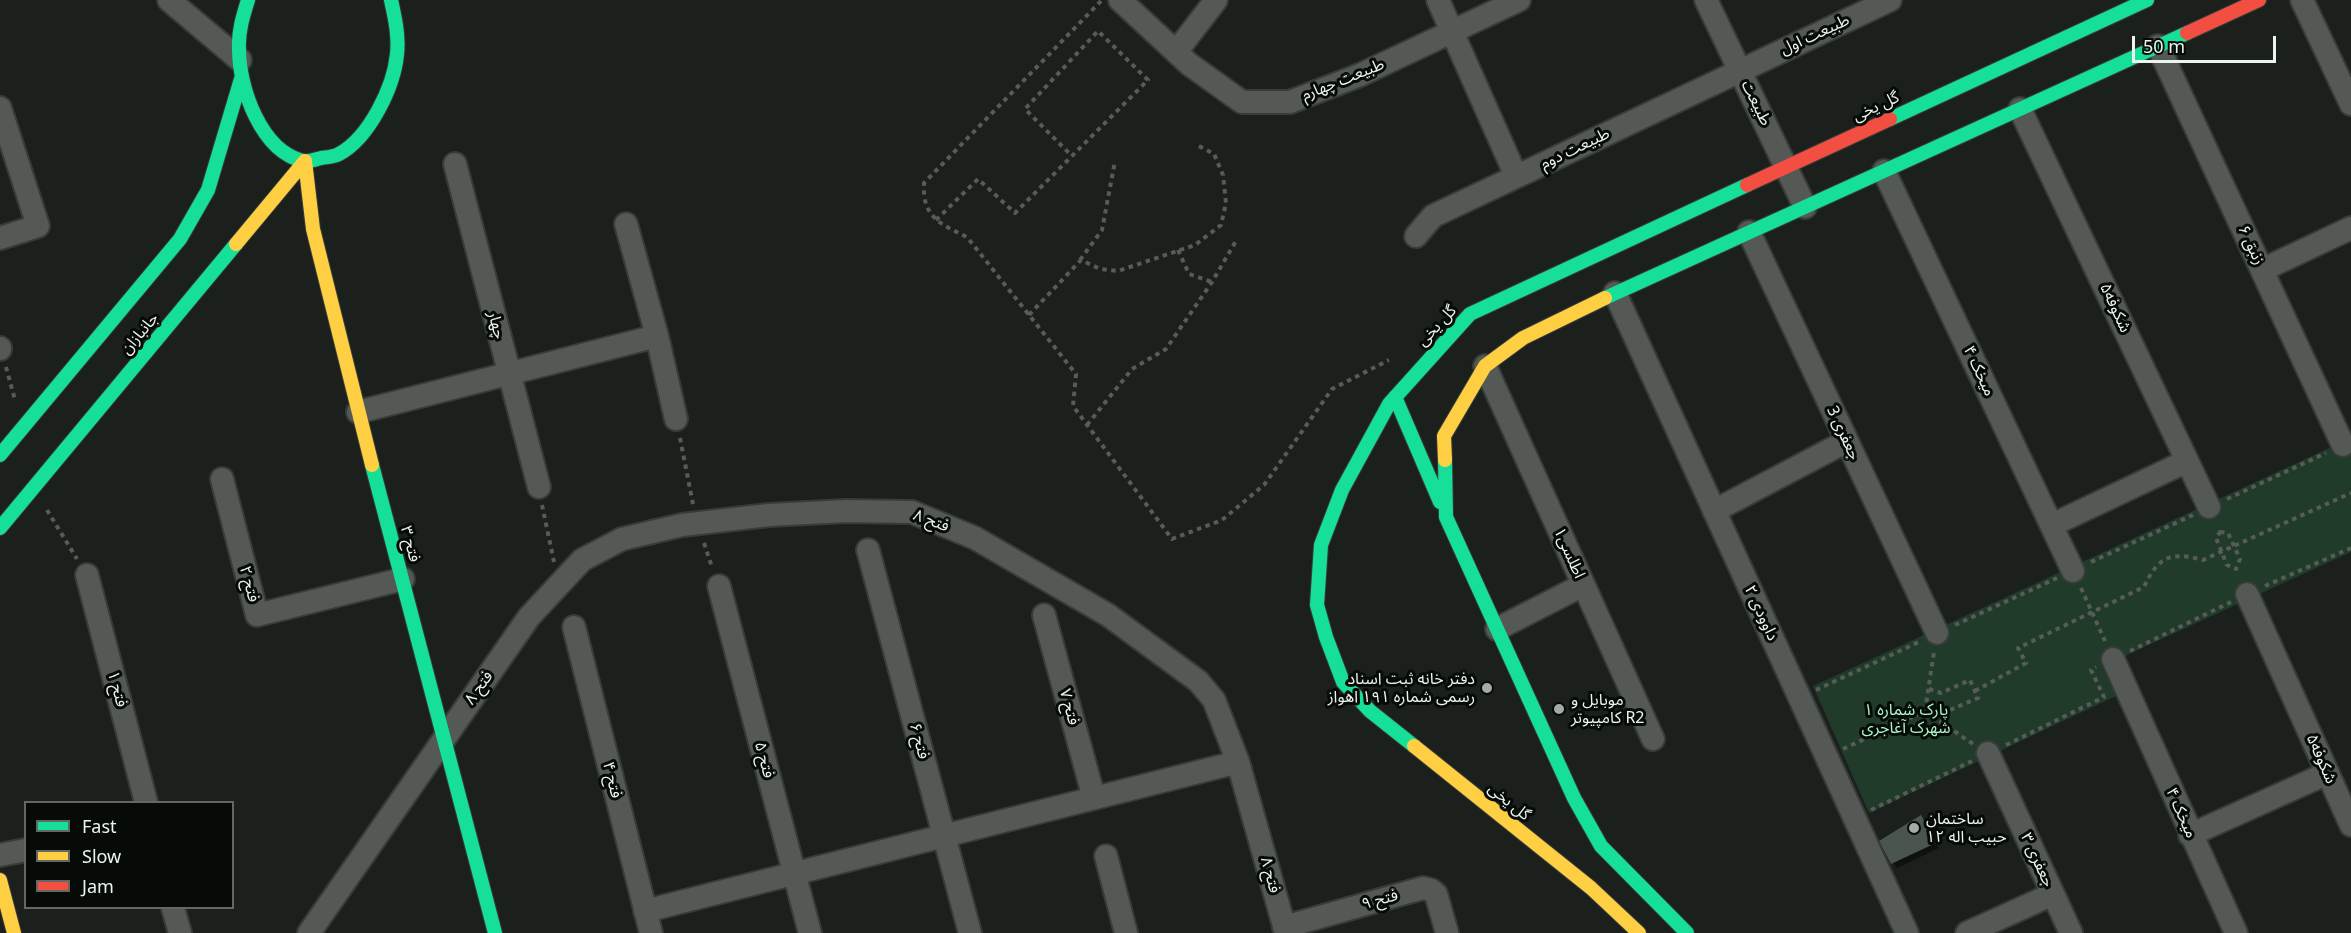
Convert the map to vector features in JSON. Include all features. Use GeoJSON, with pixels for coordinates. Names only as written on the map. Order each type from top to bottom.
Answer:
{"type":"FeatureCollection","features":[{"type":"Feature","properties":{"kind":"street"},"geometry":{"type":"LineString","coordinates":[[168,0],[240,70]]}},
{"type":"Feature","properties":{"kind":"street"},"geometry":{"type":"LineString","coordinates":[[248,0],[239,33],[240,70],[253,112],[267,135],[285,152],[305,161],[339,154],[366,131],[387,93],[397,56],[396,20],[391,0]]}},
{"type":"Feature","properties":{"kind":"street","name":"طبیعت چهارم"},"geometry":{"type":"LineString","coordinates":[[1120,0],[1189,64],[1242,102],[1290,102],[1360,75],[1519,0]]}},
{"type":"Feature","properties":{"kind":"street"},"geometry":{"type":"LineString","coordinates":[[1176,52],[1216,0]]}},
{"type":"Feature","properties":{"kind":"street"},"geometry":{"type":"LineString","coordinates":[[1438,0],[1516,176]]}},
{"type":"Feature","properties":{"kind":"street","name":"طبیعت"},"geometry":{"type":"LineString","coordinates":[[1706,0],[1805,207]]}},
{"type":"Feature","properties":{"kind":"street","name":"طبیعت اول"},"geometry":{"type":"LineString","coordinates":[[1739,70],[1890,0]]}},
{"type":"Feature","properties":{"kind":"street","name":"گل یخی"},"geometry":{"type":"LineString","coordinates":[[1639,933],[1591,888],[1370,711],[1342,682],[1317,604],[1321,545],[1342,490],[1389,404],[1470,315],[2146,0]]}},
{"type":"Feature","properties":{"kind":"street"},"geometry":{"type":"LineString","coordinates":[[1446,517],[1444,436],[1485,366],[1523,338],[1615,293],[2259,0]]}},
{"type":"Feature","properties":{"kind":"street"},"geometry":{"type":"LineString","coordinates":[[2302,0],[2351,104]]}},
{"type":"Feature","properties":{"kind":"street"},"geometry":{"type":"LineString","coordinates":[[2204,7],[2211,22]]}},
{"type":"Feature","properties":{"kind":"street","name":"زنبق ۶"},"geometry":{"type":"LineString","coordinates":[[2158,46],[2343,445]]}},
{"type":"Feature","properties":{"kind":"street","name":"جانبازان"},"geometry":{"type":"LineString","coordinates":[[0,455],[180,239],[208,190],[240,70]]}},
{"type":"Feature","properties":{"kind":"street","name":"طبیعت دوم"},"geometry":{"type":"LineString","coordinates":[[1416,236],[1433,216],[1739,70]]}},
{"type":"Feature","properties":{"kind":"street"},"geometry":{"type":"LineString","coordinates":[[0,106],[38,226],[0,238]]}},
{"type":"Feature","properties":{"kind":"street","name":"شکوفه۵"},"geometry":{"type":"LineString","coordinates":[[2020,109],[2209,507]]}},
{"type":"Feature","properties":{"kind":"street","name":"جانبازان"},"geometry":{"type":"LineString","coordinates":[[0,528],[305,161]]}},
{"type":"Feature","properties":{"kind":"street","name":"فتح ۳"},"geometry":{"type":"LineString","coordinates":[[305,161],[313,229],[358,412],[495,933]]}},
{"type":"Feature","properties":{"kind":"street","name":"چهار"},"geometry":{"type":"LineString","coordinates":[[454,164],[538,487]]}},
{"type":"Feature","properties":{"kind":"street","name":"میخک ۴"},"geometry":{"type":"LineString","coordinates":[[1884,171],[2073,571]]}},
{"type":"Feature","properties":{"kind":"street"},"geometry":{"type":"LineString","coordinates":[[626,224],[657,336],[676,419]]}},
{"type":"Feature","properties":{"kind":"street"},"geometry":{"type":"LineString","coordinates":[[2262,270],[2351,228]]}},
{"type":"Feature","properties":{"kind":"street","name":"3 جعفری"},"geometry":{"type":"LineString","coordinates":[[1749,232],[1937,633]]}},
{"type":"Feature","properties":{"kind":"street","name":"داوودی ۲"},"geometry":{"type":"LineString","coordinates":[[1615,293],[1906,933]]}},
{"type":"Feature","properties":{"kind":"street"},"geometry":{"type":"LineString","coordinates":[[358,412],[657,336]]}},
{"type":"Feature","properties":{"kind":"street","name":"اطلسی۱"},"geometry":{"type":"LineString","coordinates":[[1485,366],[1653,740]]}},
{"type":"Feature","properties":{"kind":"street"},"geometry":{"type":"LineString","coordinates":[[1395,397],[1446,517],[1574,798],[1601,846],[1687,933]]}},
{"type":"Feature","properties":{"kind":"street"},"geometry":{"type":"LineString","coordinates":[[1714,511],[1847,441]]}},
{"type":"Feature","properties":{"kind":"street"},"geometry":{"type":"LineString","coordinates":[[2052,525],[2187,460]]}},
{"type":"Feature","properties":{"kind":"street","name":"فتح ۲"},"geometry":{"type":"LineString","coordinates":[[222,479],[257,615],[403,579]]}},
{"type":"Feature","properties":{"kind":"street","name":"فتح ۸"},"geometry":{"type":"LineString","coordinates":[[309,933],[529,618],[582,560],[622,539],[682,525],[769,515],[846,511],[912,512],[975,538],[1100,610],[1198,681],[1214,700],[1238,762],[1285,930]]}},
{"type":"Feature","properties":{"kind":"street","name":"فتح ۶"},"geometry":{"type":"LineString","coordinates":[[868,550],[969,933]]}},
{"type":"Feature","properties":{"kind":"street","name":"فتح ۱"},"geometry":{"type":"LineString","coordinates":[[87,575],[146,801]]}},
{"type":"Feature","properties":{"kind":"street"},"geometry":{"type":"LineString","coordinates":[[1497,629],[1584,585]]}},
{"type":"Feature","properties":{"kind":"street","name":"فتح ۵"},"geometry":{"type":"LineString","coordinates":[[718,586],[810,933]]}},
{"type":"Feature","properties":{"kind":"street","name":"شکوفه۵"},"geometry":{"type":"LineString","coordinates":[[2247,594],[2351,825]]}},
{"type":"Feature","properties":{"kind":"street","name":"فتح ۷"},"geometry":{"type":"LineString","coordinates":[[1044,615],[1094,798]]}},
{"type":"Feature","properties":{"kind":"street","name":"فتح ۴"},"geometry":{"type":"LineString","coordinates":[[574,627],[651,933]]}},
{"type":"Feature","properties":{"kind":"street","name":"میخک ۴"},"geometry":{"type":"LineString","coordinates":[[2113,659],[2190,835],[2236,933]]}},
{"type":"Feature","properties":{"kind":"street","name":"جعفری ۳"},"geometry":{"type":"LineString","coordinates":[[1988,753],[2071,933]]}},
{"type":"Feature","properties":{"kind":"street"},"geometry":{"type":"LineString","coordinates":[[645,911],[1238,762]]}},
{"type":"Feature","properties":{"kind":"street"},"geometry":{"type":"LineString","coordinates":[[2190,835],[2328,773]]}},
{"type":"Feature","properties":{"kind":"street"},"geometry":{"type":"LineString","coordinates":[[0,855],[24,850]]}},
{"type":"Feature","properties":{"kind":"street"},"geometry":{"type":"LineString","coordinates":[[1106,856],[1126,933]]}},
{"type":"Feature","properties":{"kind":"street"},"geometry":{"type":"LineString","coordinates":[[0,880],[14,933]]}},
{"type":"Feature","properties":{"kind":"street","name":"فتح ۹"},"geometry":{"type":"LineString","coordinates":[[1285,930],[1423,888],[1436,894],[1447,933]]}},
{"type":"Feature","properties":{"kind":"street"},"geometry":{"type":"LineString","coordinates":[[1967,933],[2053,894]]}},
{"type":"Feature","properties":{"kind":"street"},"geometry":{"type":"LineString","coordinates":[[173,909],[180,933]]}},
{"type":"Feature","properties":{"kind":"path"},"geometry":{"type":"LineString","coordinates":[[1102,0],[924,183],[924,193],[929,214],[967,237],[1076,374],[1073,406],[1172,539],[1222,520],[1264,485],[1332,389],[1389,360]]}},
{"type":"Feature","properties":{"kind":"path"},"geometry":{"type":"LineString","coordinates":[[936,220],[978,179],[1014,213],[1072,156],[1148,80],[1098,30],[1025,109],[1072,156]]}},
{"type":"Feature","properties":{"kind":"path"},"geometry":{"type":"LineString","coordinates":[[1078,263],[1081,260],[1100,269],[1118,271],[1195,245],[1221,225],[1226,203],[1223,175],[1214,154],[1197,145]]}},
{"type":"Feature","properties":{"kind":"path"},"geometry":{"type":"LineString","coordinates":[[1029,315],[1078,263],[1102,230],[1115,161]]}},
{"type":"Feature","properties":{"kind":"path"},"geometry":{"type":"LineString","coordinates":[[1087,425],[1132,369],[1166,349],[1212,282],[1236,241]]}},
{"type":"Feature","properties":{"kind":"path"},"geometry":{"type":"LineString","coordinates":[[1178,250],[1189,274],[1212,282]]}},
{"type":"Feature","properties":{"kind":"path"},"geometry":{"type":"LineString","coordinates":[[0,348],[23,427]]}},
{"type":"Feature","properties":{"kind":"path"},"geometry":{"type":"LineString","coordinates":[[33,488],[87,575]]}},
{"type":"Feature","properties":{"kind":"path"},"geometry":{"type":"LineString","coordinates":[[1974,691],[2026,663],[2018,648],[2144,587],[2153,569],[2168,558],[2184,555],[2203,560],[2351,493]]}},
{"type":"Feature","properties":{"kind":"path"},"geometry":{"type":"LineString","coordinates":[[2220,532],[2228,533],[2234,546],[2240,559],[2236,569],[2228,565],[2222,552],[2216,538],[2220,532]]}},
{"type":"Feature","properties":{"kind":"path"},"geometry":{"type":"LineString","coordinates":[[2073,571],[2113,659]]}},
{"type":"Feature","properties":{"kind":"path"},"geometry":{"type":"LineString","coordinates":[[1925,711],[1937,633]]}},
{"type":"Feature","properties":{"kind":"path"},"geometry":{"type":"LineString","coordinates":[[1929,689],[1941,693],[1970,680],[1978,698],[1950,710],[1943,723]]}},
{"type":"Feature","properties":{"kind":"path"},"geometry":{"type":"LineString","coordinates":[[1826,757],[1925,711]]}},
{"type":"Feature","properties":{"kind":"path"},"geometry":{"type":"LineString","coordinates":[[1925,711],[1988,753]]}},
{"type":"Feature","properties":{"kind":"green space","name":"پارک شماره ۱ شهرک آغاجری"},"geometry":{"type":"Polygon","coordinates":[[[2351,438],[2351,552],[2129,654],[2103,669],[2116,696],[1869,813],[1813,686],[2351,438]]]}},
{"type":"Feature","properties":{"kind":"building","name":"ساختمان حبیب اله ۱۲"},"geometry":{"type":"Polygon","coordinates":[[[1921,815],[1936,843],[1891,864],[1879,841],[1921,815]]]}},
{"type":"Feature","properties":{"kind":"traffic: fast"},"geometry":{"type":"LineString","coordinates":[[248,0],[241,24],[239,43],[240,65],[248,99],[255,116],[275,145],[288,155],[303,161],[339,154],[360,136],[378,110],[391,81],[397,54],[397,34],[391,0]]}},
{"type":"Feature","properties":{"kind":"traffic: fast"},"geometry":{"type":"LineString","coordinates":[[1890,119],[2147,0]]}},
{"type":"Feature","properties":{"kind":"traffic: fast"},"geometry":{"type":"LineString","coordinates":[[1605,298],[2187,33]]}},
{"type":"Feature","properties":{"kind":"traffic: fast"},"geometry":{"type":"LineString","coordinates":[[0,455],[180,239],[208,190],[241,79]]}},
{"type":"Feature","properties":{"kind":"traffic: fast"},"geometry":{"type":"LineString","coordinates":[[1414,746],[1370,711],[1343,682],[1317,605],[1321,545],[1342,490],[1389,404],[1470,314],[1747,185]]}},
{"type":"Feature","properties":{"kind":"traffic: fast"},"geometry":{"type":"LineString","coordinates":[[0,528],[236,244]]}},
{"type":"Feature","properties":{"kind":"traffic: fast"},"geometry":{"type":"LineString","coordinates":[[1395,397],[1440,502]]}},
{"type":"Feature","properties":{"kind":"traffic: fast"},"geometry":{"type":"LineString","coordinates":[[1445,460],[1446,517],[1574,798],[1601,846],[1687,933]]}},
{"type":"Feature","properties":{"kind":"traffic: fast"},"geometry":{"type":"LineString","coordinates":[[372,465],[495,933]]}},
{"type":"Feature","properties":{"kind":"traffic: slow"},"geometry":{"type":"LineString","coordinates":[[305,161],[313,229],[372,465]]}},
{"type":"Feature","properties":{"kind":"traffic: slow"},"geometry":{"type":"LineString","coordinates":[[236,244],[305,161]]}},
{"type":"Feature","properties":{"kind":"traffic: slow"},"geometry":{"type":"LineString","coordinates":[[1445,460],[1444,436],[1485,366],[1523,338],[1605,298]]}},
{"type":"Feature","properties":{"kind":"traffic: slow"},"geometry":{"type":"LineString","coordinates":[[1414,746],[1591,888],[1639,933]]}},
{"type":"Feature","properties":{"kind":"traffic: slow"},"geometry":{"type":"LineString","coordinates":[[0,880],[14,933]]}},
{"type":"Feature","properties":{"kind":"traffic: jam"},"geometry":{"type":"LineString","coordinates":[[2187,33],[2259,0]]}},
{"type":"Feature","properties":{"kind":"traffic: jam"},"geometry":{"type":"LineString","coordinates":[[1747,185],[1890,119]]}},
{"type":"Feature","properties":{"kind":"place","name":"دفتر خانه ثبت اسناد رسمی شماره ۱۹۱ اهواز"},"geometry":{"type":"Point","coordinates":[1487,688]}},
{"type":"Feature","properties":{"kind":"place","name":"موبایل و کامپیوتر R2"},"geometry":{"type":"Point","coordinates":[1559,709]}},
{"type":"Feature","properties":{"kind":"place","name":"ساختمان حبیب اله ۱۲"},"geometry":{"type":"Point","coordinates":[1914,828]}}]}
